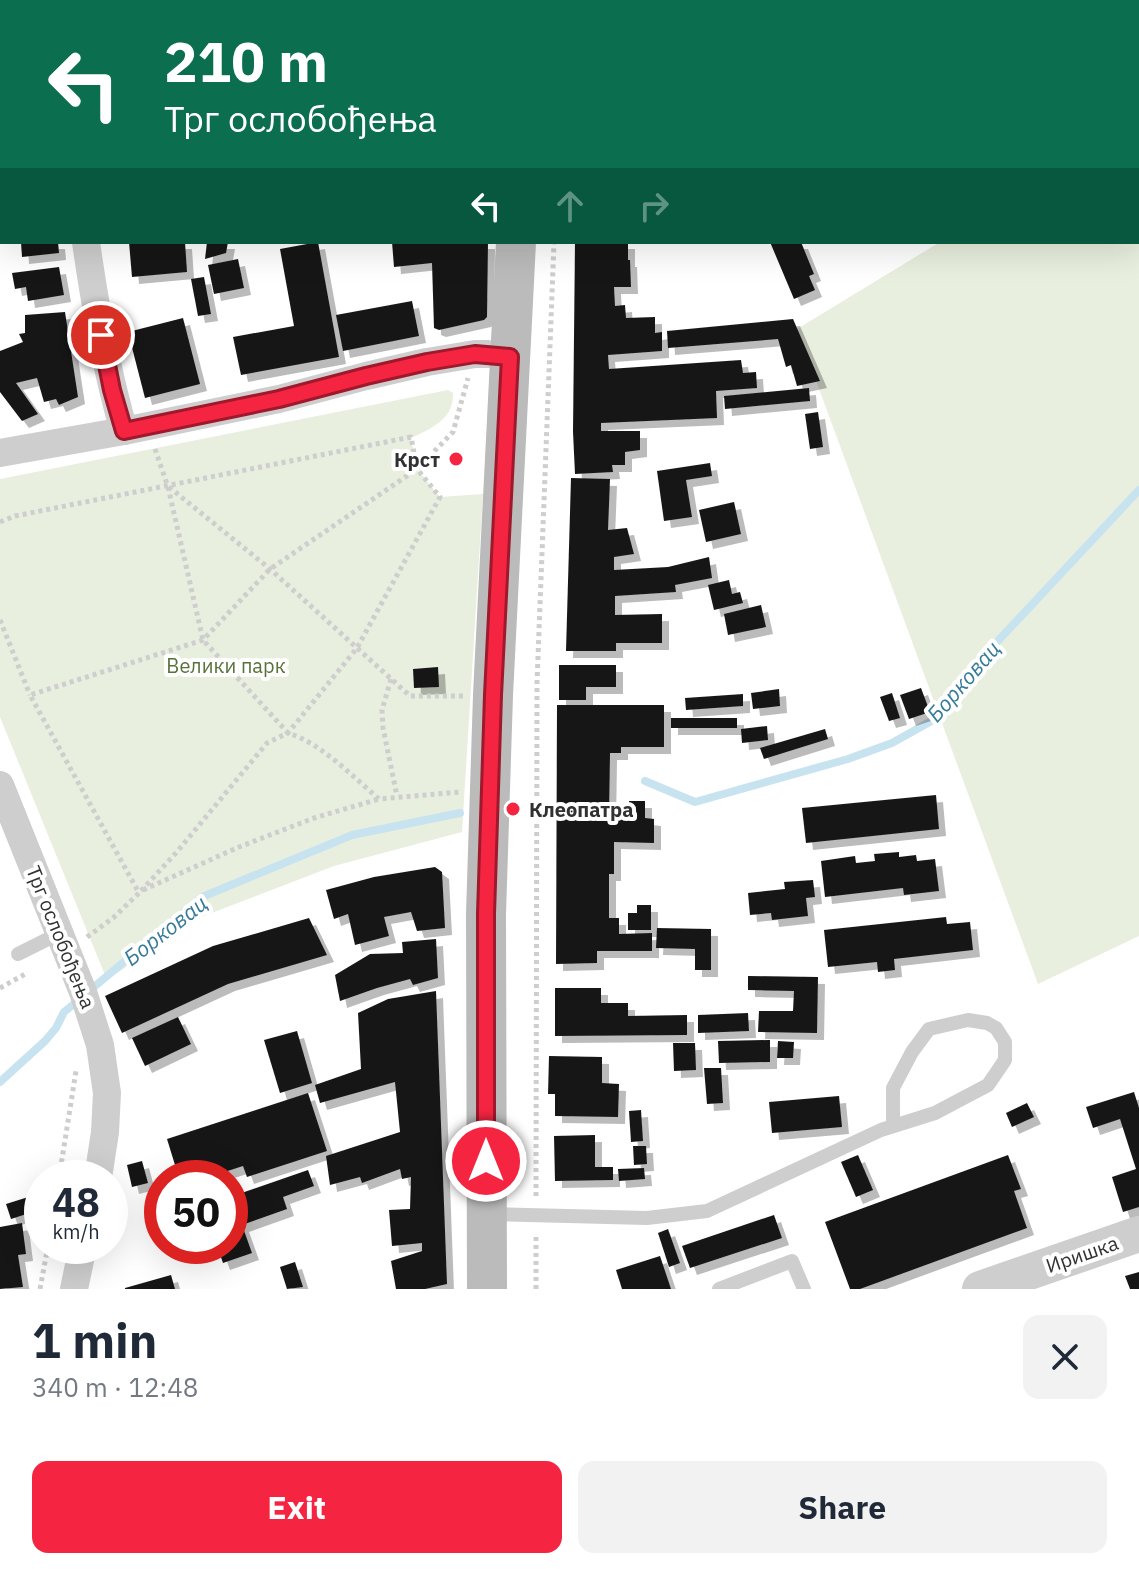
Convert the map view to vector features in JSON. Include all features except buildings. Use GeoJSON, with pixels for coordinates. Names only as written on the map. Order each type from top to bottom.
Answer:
{"type":"FeatureCollection","features":[{"type":"Feature","properties":{"kind":"main road"},"geometry":{"type":"LineString","coordinates":[[487,1289],[486,914],[493,695],[493,356],[516,244]]}},
{"type":"Feature","properties":{"kind":"street"},"geometry":{"type":"LineString","coordinates":[[86,244],[109,376],[136,428]]}},
{"type":"Feature","properties":{"kind":"street"},"geometry":{"type":"LineString","coordinates":[[4,447],[136,428],[279,399],[427,362],[493,356]]}},
{"type":"Feature","properties":{"kind":"street","name":"Трг ослобођења"},"geometry":{"type":"LineString","coordinates":[[0,785],[66,948],[100,1045],[107,1093],[101,1160]]}},
{"type":"Feature","properties":{"kind":"street","name":"Иришка"},"geometry":{"type":"LineString","coordinates":[[980,1289],[1139,1234]]}},
{"type":"Feature","properties":{"kind":"street"},"geometry":{"type":"LineString","coordinates":[[74,1289],[79,1264]]}},
{"type":"Feature","properties":{"kind":"lane"},"geometry":{"type":"LineString","coordinates":[[18,954],[66,948]]}},
{"type":"Feature","properties":{"kind":"lane"},"geometry":{"type":"LineString","coordinates":[[487,1214],[647,1218],[707,1211],[881,1130],[935,1113],[988,1085],[1005,1060],[1005,1042],[996,1028],[968,1020],[929,1029],[912,1052],[893,1088],[893,1126]]}},
{"type":"Feature","properties":{"kind":"lane"},"geometry":{"type":"LineString","coordinates":[[719,1289],[792,1261],[804,1289]]}},
{"type":"Feature","properties":{"kind":"path"},"geometry":{"type":"LineString","coordinates":[[536,1289],[537,683],[554,244]]}},
{"type":"Feature","properties":{"kind":"path"},"geometry":{"type":"LineString","coordinates":[[30,695],[203,640],[270,569],[417,469],[453,432],[493,356]]}},
{"type":"Feature","properties":{"kind":"path"},"geometry":{"type":"LineString","coordinates":[[136,428],[168,487],[203,640],[288,733],[302,737],[379,799]]}},
{"type":"Feature","properties":{"kind":"path"},"geometry":{"type":"LineString","coordinates":[[0,522],[15,516],[411,437],[417,469],[440,497],[357,648],[288,733],[267,743],[139,893],[113,918],[66,948]]}},
{"type":"Feature","properties":{"kind":"path"},"geometry":{"type":"LineString","coordinates":[[168,487],[270,569],[410,696],[493,695]]}},
{"type":"Feature","properties":{"kind":"path"},"geometry":{"type":"LineString","coordinates":[[0,620],[30,695],[139,893]]}},
{"type":"Feature","properties":{"kind":"path"},"geometry":{"type":"LineString","coordinates":[[391,679],[382,710],[397,796]]}},
{"type":"Feature","properties":{"kind":"path"},"geometry":{"type":"LineString","coordinates":[[139,893],[276,832],[379,799],[490,791]]}},
{"type":"Feature","properties":{"kind":"path"},"geometry":{"type":"LineString","coordinates":[[62,1160],[80,1049],[93,1019]]}},
{"type":"Feature","properties":{"kind":"path"},"geometry":{"type":"LineString","coordinates":[[40,1289],[45,1264]]}},
{"type":"Feature","properties":{"kind":"green space"},"geometry":{"type":"Polygon","coordinates":[[[937,244],[1139,244],[1139,936],[1038,984],[797,329],[937,244]]]}},
{"type":"Feature","properties":{"kind":"green space","name":"Велики парк"},"geometry":{"type":"Polygon","coordinates":[[[448,390],[453,393],[446,416],[411,438],[417,469],[440,497],[483,494],[462,832],[334,866],[196,919],[107,980],[0,717],[0,479],[448,390]]]}},
{"type":"Feature","properties":{"kind":"waterway","name":"Борковац"},"geometry":{"type":"LineString","coordinates":[[645,781],[695,802],[848,759],[892,743],[935,719],[995,644],[1139,490]]}},
{"type":"Feature","properties":{"kind":"waterway","name":"Борковац"},"geometry":{"type":"LineString","coordinates":[[89,991],[202,897],[352,835],[460,813]]}},
{"type":"Feature","properties":{"kind":"waterway","name":"Борковац"},"geometry":{"type":"LineString","coordinates":[[0,1082],[45,1041],[64,1012],[79,1000]]}},
{"type":"Feature","properties":{"kind":"place","name":"Крст"},"geometry":{"type":"Point","coordinates":[456,459]}},
{"type":"Feature","properties":{"kind":"place","name":"Клеопатра"},"geometry":{"type":"Point","coordinates":[513,809]}},
{"type":"Feature","properties":{"kind":"route"},"geometry":{"type":"LineString","coordinates":[[101,335],[124,431],[279,399],[427,362],[475,354],[510,357],[493,695],[486,914],[486,1161]]}}]}
